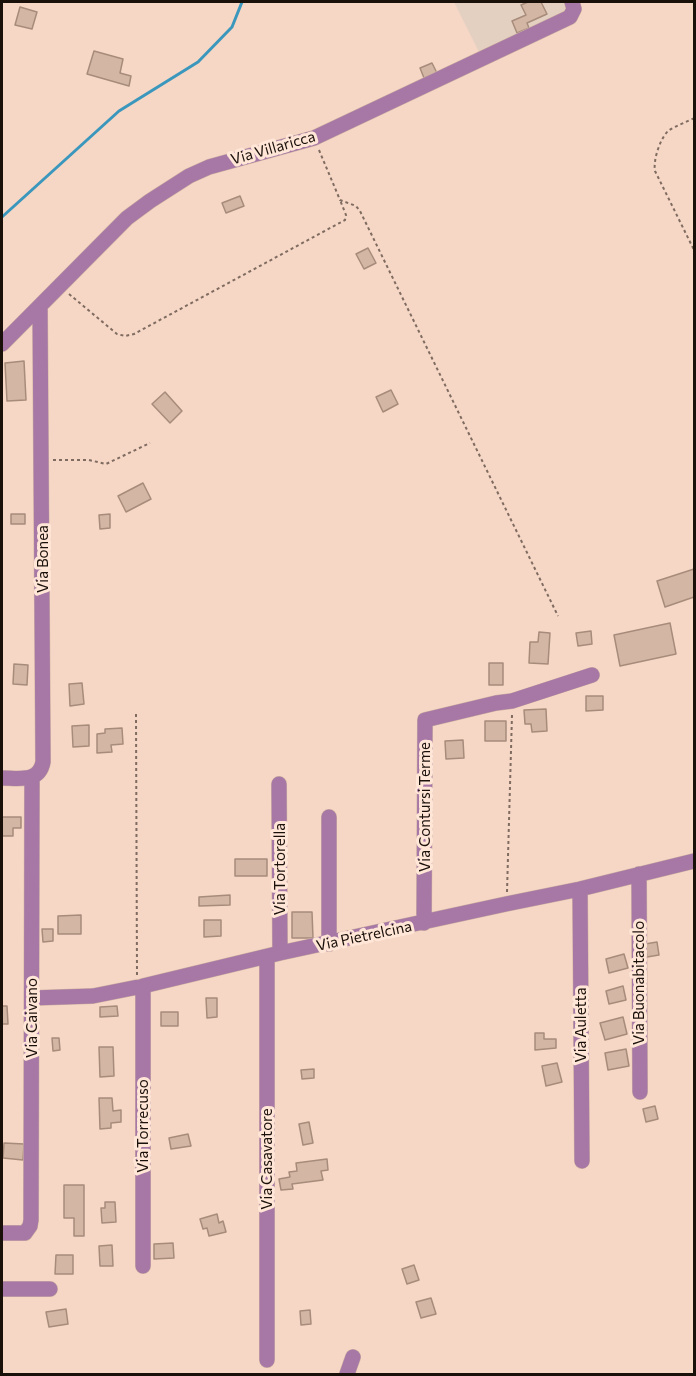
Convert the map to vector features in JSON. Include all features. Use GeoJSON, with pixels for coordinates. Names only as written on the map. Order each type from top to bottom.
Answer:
{"type":"FeatureCollection","features":[{"type":"Feature","properties":{"kind":"street","name":"Via Villaricca"},"geometry":{"type":"LineString","coordinates":[[2,344],[127,218],[189,176],[209,167],[314,138],[570,17],[574,9],[572,2]]}},
{"type":"Feature","properties":{"kind":"street","name":"Via Bonea"},"geometry":{"type":"LineString","coordinates":[[32,777],[40,772],[44,762],[40,306]]}},
{"type":"Feature","properties":{"kind":"street","name":"Via Contursi Terme"},"geometry":{"type":"LineString","coordinates":[[424,923],[425,720],[512,701],[592,675]]}},
{"type":"Feature","properties":{"kind":"street"},"geometry":{"type":"LineString","coordinates":[[2,778],[32,777]]}},
{"type":"Feature","properties":{"kind":"street","name":"Via Caivano"},"geometry":{"type":"LineString","coordinates":[[2,1233],[25,1233],[31,1224],[32,777]]}},
{"type":"Feature","properties":{"kind":"street","name":"Via Tortorella"},"geometry":{"type":"LineString","coordinates":[[273,955],[279,784]]}},
{"type":"Feature","properties":{"kind":"street"},"geometry":{"type":"LineString","coordinates":[[329,817],[329,944]]}},
{"type":"Feature","properties":{"kind":"street","name":"Via Pietrelcina"},"geometry":{"type":"LineString","coordinates":[[32,998],[93,996],[580,889],[694,861]]}},
{"type":"Feature","properties":{"kind":"street","name":"Via Buonabitacolo"},"geometry":{"type":"LineString","coordinates":[[639,874],[640,1092]]}},
{"type":"Feature","properties":{"kind":"street","name":"Via Auletta"},"geometry":{"type":"LineString","coordinates":[[580,889],[582,1161]]}},
{"type":"Feature","properties":{"kind":"street","name":"Via Casavatore"},"geometry":{"type":"LineString","coordinates":[[267,1360],[273,955]]}},
{"type":"Feature","properties":{"kind":"street","name":"Via Torrecuso"},"geometry":{"type":"LineString","coordinates":[[141,986],[143,1266]]}},
{"type":"Feature","properties":{"kind":"street"},"geometry":{"type":"LineString","coordinates":[[2,1289],[50,1289]]}},
{"type":"Feature","properties":{"kind":"street"},"geometry":{"type":"LineString","coordinates":[[347,1374],[353,1357]]}},
{"type":"Feature","properties":{"kind":"path"},"geometry":{"type":"LineString","coordinates":[[694,118],[669,131],[653,162],[655,171],[694,250]]}},
{"type":"Feature","properties":{"kind":"path"},"geometry":{"type":"LineString","coordinates":[[59,286],[117,334],[125,336],[134,334],[345,220],[346,214],[314,138]]}},
{"type":"Feature","properties":{"kind":"path"},"geometry":{"type":"LineString","coordinates":[[340,200],[356,206],[360,211],[558,616]]}},
{"type":"Feature","properties":{"kind":"path"},"geometry":{"type":"LineString","coordinates":[[42,461],[89,460],[106,464],[150,443]]}},
{"type":"Feature","properties":{"kind":"path"},"geometry":{"type":"LineString","coordinates":[[506,904],[512,701]]}},
{"type":"Feature","properties":{"kind":"path"},"geometry":{"type":"LineString","coordinates":[[136,714],[136,959],[141,986]]}},
{"type":"Feature","properties":{"kind":"shaded area"},"geometry":{"type":"Polygon","coordinates":[[[454,2],[565,2],[566,5],[565,12],[480,54],[454,2]]]}},
{"type":"Feature","properties":{"kind":"building"},"geometry":{"type":"Polygon","coordinates":[[[528,2],[541,2],[547,14],[527,23],[529,28],[517,33],[512,21],[526,15],[521,5],[528,2]]]}},
{"type":"Feature","properties":{"kind":"building"},"geometry":{"type":"Polygon","coordinates":[[[20,7],[37,12],[32,29],[15,25],[20,7]]]}},
{"type":"Feature","properties":{"kind":"building"},"geometry":{"type":"Polygon","coordinates":[[[94,51],[123,59],[120,73],[131,76],[129,86],[87,74],[94,51]]]}},
{"type":"Feature","properties":{"kind":"building"},"geometry":{"type":"Polygon","coordinates":[[[432,63],[437,73],[424,78],[420,68],[432,63]]]}},
{"type":"Feature","properties":{"kind":"building"},"geometry":{"type":"Polygon","coordinates":[[[240,196],[244,206],[226,213],[222,203],[240,196]]]}},
{"type":"Feature","properties":{"kind":"building"},"geometry":{"type":"Polygon","coordinates":[[[368,248],[376,263],[364,269],[356,254],[368,248]]]}},
{"type":"Feature","properties":{"kind":"building"},"geometry":{"type":"Polygon","coordinates":[[[24,361],[26,400],[7,401],[5,363],[24,361]]]}},
{"type":"Feature","properties":{"kind":"building"},"geometry":{"type":"Polygon","coordinates":[[[391,390],[398,404],[383,412],[376,397],[391,390]]]}},
{"type":"Feature","properties":{"kind":"building"},"geometry":{"type":"Polygon","coordinates":[[[165,392],[182,411],[170,423],[152,404],[165,392]]]}},
{"type":"Feature","properties":{"kind":"building"},"geometry":{"type":"Polygon","coordinates":[[[143,483],[151,499],[126,512],[118,496],[143,483]]]}},
{"type":"Feature","properties":{"kind":"building"},"geometry":{"type":"Polygon","coordinates":[[[11,514],[25,514],[25,524],[11,524],[11,514]]]}},
{"type":"Feature","properties":{"kind":"building"},"geometry":{"type":"Polygon","coordinates":[[[110,514],[110,528],[100,529],[99,515],[110,514]]]}},
{"type":"Feature","properties":{"kind":"building"},"geometry":{"type":"Polygon","coordinates":[[[694,569],[694,597],[665,607],[657,581],[694,569]]]}},
{"type":"Feature","properties":{"kind":"building"},"geometry":{"type":"Polygon","coordinates":[[[670,623],[676,654],[620,666],[614,635],[670,623]]]}},
{"type":"Feature","properties":{"kind":"building"},"geometry":{"type":"Polygon","coordinates":[[[591,631],[592,644],[578,646],[576,633],[591,631]]]}},
{"type":"Feature","properties":{"kind":"building"},"geometry":{"type":"Polygon","coordinates":[[[539,632],[550,633],[548,664],[529,663],[530,642],[538,642],[539,632]]]}},
{"type":"Feature","properties":{"kind":"building"},"geometry":{"type":"Polygon","coordinates":[[[489,663],[503,663],[503,685],[489,685],[489,663]]]}},
{"type":"Feature","properties":{"kind":"building"},"geometry":{"type":"Polygon","coordinates":[[[14,664],[28,665],[27,685],[13,684],[14,664]]]}},
{"type":"Feature","properties":{"kind":"building"},"geometry":{"type":"Polygon","coordinates":[[[82,683],[84,704],[70,706],[69,684],[82,683]]]}},
{"type":"Feature","properties":{"kind":"building"},"geometry":{"type":"Polygon","coordinates":[[[586,696],[603,696],[603,710],[586,711],[586,696]]]}},
{"type":"Feature","properties":{"kind":"building"},"geometry":{"type":"Polygon","coordinates":[[[546,709],[547,731],[532,732],[531,724],[525,724],[524,710],[546,709]]]}},
{"type":"Feature","properties":{"kind":"building"},"geometry":{"type":"Polygon","coordinates":[[[485,721],[506,721],[506,741],[485,741],[485,721]]]}},
{"type":"Feature","properties":{"kind":"building"},"geometry":{"type":"Polygon","coordinates":[[[89,725],[89,746],[73,747],[72,726],[89,725]]]}},
{"type":"Feature","properties":{"kind":"building"},"geometry":{"type":"Polygon","coordinates":[[[122,728],[123,744],[111,745],[112,752],[97,753],[97,734],[105,733],[105,729],[122,728]]]}},
{"type":"Feature","properties":{"kind":"building"},"geometry":{"type":"Polygon","coordinates":[[[463,740],[464,758],[446,759],[445,741],[463,740]]]}},
{"type":"Feature","properties":{"kind":"building"},"geometry":{"type":"Polygon","coordinates":[[[2,817],[21,817],[21,828],[13,828],[13,836],[2,836],[2,817]]]}},
{"type":"Feature","properties":{"kind":"building"},"geometry":{"type":"Polygon","coordinates":[[[235,859],[267,859],[267,876],[235,876],[235,859]]]}},
{"type":"Feature","properties":{"kind":"building"},"geometry":{"type":"Polygon","coordinates":[[[230,895],[230,905],[199,906],[199,897],[230,895]]]}},
{"type":"Feature","properties":{"kind":"building"},"geometry":{"type":"Polygon","coordinates":[[[292,912],[312,912],[313,938],[292,938],[292,912]]]}},
{"type":"Feature","properties":{"kind":"building"},"geometry":{"type":"Polygon","coordinates":[[[81,915],[81,934],[58,934],[58,916],[81,915]]]}},
{"type":"Feature","properties":{"kind":"building"},"geometry":{"type":"Polygon","coordinates":[[[204,920],[221,920],[221,936],[204,937],[204,920]]]}},
{"type":"Feature","properties":{"kind":"building"},"geometry":{"type":"Polygon","coordinates":[[[42,929],[53,929],[53,941],[43,942],[42,929]]]}},
{"type":"Feature","properties":{"kind":"building"},"geometry":{"type":"Polygon","coordinates":[[[657,942],[659,955],[647,957],[645,944],[657,942]]]}},
{"type":"Feature","properties":{"kind":"building"},"geometry":{"type":"Polygon","coordinates":[[[624,954],[628,968],[609,973],[606,959],[624,954]]]}},
{"type":"Feature","properties":{"kind":"building"},"geometry":{"type":"Polygon","coordinates":[[[623,986],[626,1000],[609,1004],[606,991],[623,986]]]}},
{"type":"Feature","properties":{"kind":"building"},"geometry":{"type":"Polygon","coordinates":[[[206,998],[217,998],[217,1017],[207,1018],[206,998]]]}},
{"type":"Feature","properties":{"kind":"building"},"geometry":{"type":"Polygon","coordinates":[[[2,1006],[7,1006],[8,1024],[2,1024],[2,1006]]]}},
{"type":"Feature","properties":{"kind":"building"},"geometry":{"type":"Polygon","coordinates":[[[117,1006],[118,1016],[100,1017],[100,1007],[117,1006]]]}},
{"type":"Feature","properties":{"kind":"building"},"geometry":{"type":"Polygon","coordinates":[[[161,1012],[178,1012],[178,1026],[161,1026],[161,1012]]]}},
{"type":"Feature","properties":{"kind":"building"},"geometry":{"type":"Polygon","coordinates":[[[623,1017],[627,1034],[605,1040],[600,1023],[623,1017]]]}},
{"type":"Feature","properties":{"kind":"building"},"geometry":{"type":"Polygon","coordinates":[[[535,1033],[544,1033],[544,1039],[556,1039],[556,1048],[535,1050],[535,1033]]]}},
{"type":"Feature","properties":{"kind":"building"},"geometry":{"type":"Polygon","coordinates":[[[52,1038],[59,1038],[60,1050],[53,1051],[52,1038]]]}},
{"type":"Feature","properties":{"kind":"building"},"geometry":{"type":"Polygon","coordinates":[[[99,1047],[113,1047],[114,1076],[100,1077],[99,1047]]]}},
{"type":"Feature","properties":{"kind":"building"},"geometry":{"type":"Polygon","coordinates":[[[626,1049],[629,1066],[608,1070],[605,1053],[626,1049]]]}},
{"type":"Feature","properties":{"kind":"building"},"geometry":{"type":"Polygon","coordinates":[[[557,1063],[562,1082],[546,1086],[542,1066],[557,1063]]]}},
{"type":"Feature","properties":{"kind":"building"},"geometry":{"type":"Polygon","coordinates":[[[314,1069],[314,1078],[302,1079],[301,1070],[314,1069]]]}},
{"type":"Feature","properties":{"kind":"building"},"geometry":{"type":"Polygon","coordinates":[[[99,1098],[112,1098],[113,1111],[121,1110],[121,1122],[111,1123],[111,1128],[100,1129],[99,1098]]]}},
{"type":"Feature","properties":{"kind":"building"},"geometry":{"type":"Polygon","coordinates":[[[655,1106],[658,1119],[646,1122],[643,1109],[655,1106]]]}},
{"type":"Feature","properties":{"kind":"building"},"geometry":{"type":"Polygon","coordinates":[[[309,1122],[313,1143],[303,1145],[299,1124],[309,1122]]]}},
{"type":"Feature","properties":{"kind":"building"},"geometry":{"type":"Polygon","coordinates":[[[188,1134],[191,1146],[171,1149],[169,1138],[188,1134]]]}},
{"type":"Feature","properties":{"kind":"building"},"geometry":{"type":"Polygon","coordinates":[[[4,1143],[24,1144],[23,1160],[3,1158],[4,1143]]]}},
{"type":"Feature","properties":{"kind":"building"},"geometry":{"type":"Polygon","coordinates":[[[327,1159],[328,1170],[321,1171],[323,1180],[292,1184],[293,1189],[281,1190],[279,1179],[290,1177],[289,1172],[297,1171],[296,1163],[327,1159]]]}},
{"type":"Feature","properties":{"kind":"building"},"geometry":{"type":"Polygon","coordinates":[[[64,1185],[84,1185],[84,1236],[74,1236],[74,1218],[64,1218],[64,1185]]]}},
{"type":"Feature","properties":{"kind":"building"},"geometry":{"type":"Polygon","coordinates":[[[105,1202],[115,1202],[116,1222],[102,1223],[101,1208],[105,1208],[105,1202]]]}},
{"type":"Feature","properties":{"kind":"building"},"geometry":{"type":"Polygon","coordinates":[[[217,1214],[219,1223],[223,1221],[226,1232],[209,1236],[207,1228],[203,1229],[200,1219],[217,1214]]]}},
{"type":"Feature","properties":{"kind":"building"},"geometry":{"type":"Polygon","coordinates":[[[173,1243],[174,1258],[154,1259],[154,1244],[173,1243]]]}},
{"type":"Feature","properties":{"kind":"building"},"geometry":{"type":"Polygon","coordinates":[[[112,1245],[113,1266],[100,1266],[99,1246],[112,1245]]]}},
{"type":"Feature","properties":{"kind":"building"},"geometry":{"type":"Polygon","coordinates":[[[56,1255],[73,1255],[73,1274],[55,1274],[56,1255]]]}},
{"type":"Feature","properties":{"kind":"building"},"geometry":{"type":"Polygon","coordinates":[[[414,1265],[419,1280],[407,1284],[402,1269],[414,1265]]]}},
{"type":"Feature","properties":{"kind":"building"},"geometry":{"type":"Polygon","coordinates":[[[431,1298],[436,1314],[421,1318],[416,1302],[431,1298]]]}},
{"type":"Feature","properties":{"kind":"building"},"geometry":{"type":"Polygon","coordinates":[[[66,1309],[68,1324],[49,1327],[46,1312],[66,1309]]]}},
{"type":"Feature","properties":{"kind":"building"},"geometry":{"type":"Polygon","coordinates":[[[310,1310],[311,1324],[301,1325],[300,1311],[310,1310]]]}},
{"type":"Feature","properties":{"kind":"waterway"},"geometry":{"type":"LineString","coordinates":[[2,217],[119,111],[198,62],[232,27],[242,2]]}}]}
